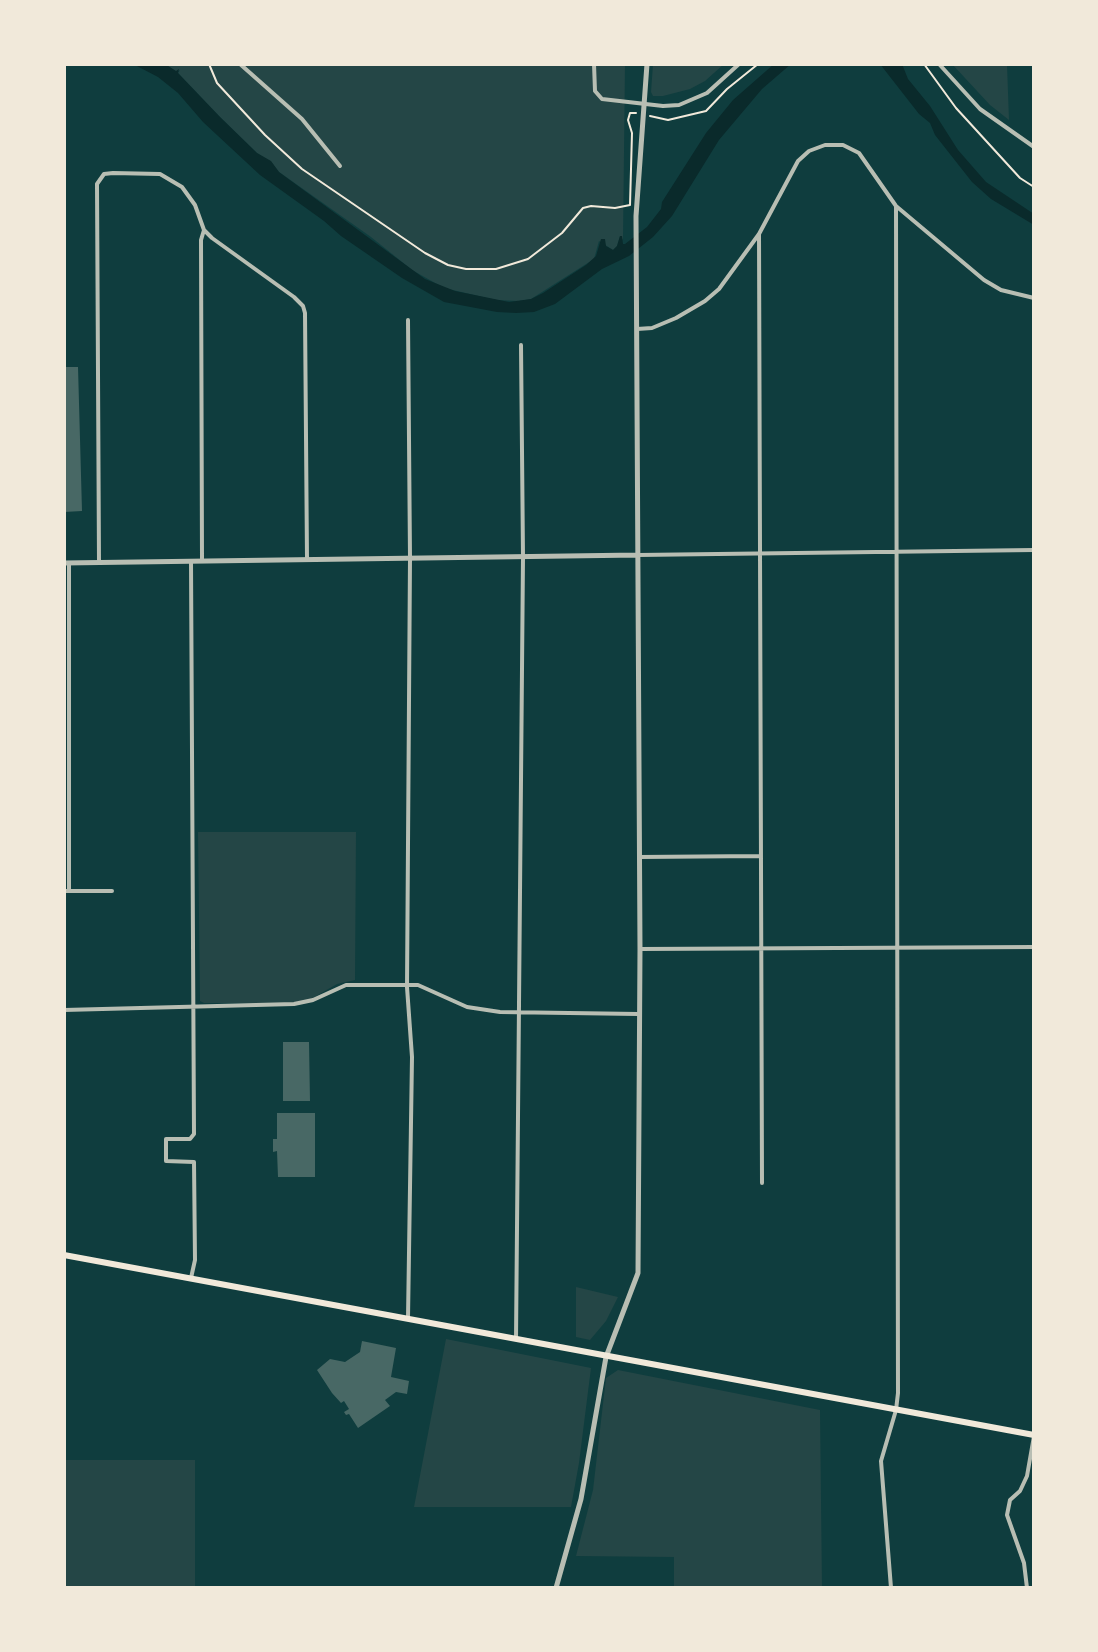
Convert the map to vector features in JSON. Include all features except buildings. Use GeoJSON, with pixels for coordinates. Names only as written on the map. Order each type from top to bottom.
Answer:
{"type":"FeatureCollection","features":[{"type":"Feature","properties":{"kind":"main road"},"geometry":{"type":"LineString","coordinates":[[64,1255],[1034,1436]]}},
{"type":"Feature","properties":{"kind":"street"},"geometry":{"type":"LineString","coordinates":[[240,64],[302,119],[340,166]]}},
{"type":"Feature","properties":{"kind":"street"},"geometry":{"type":"LineString","coordinates":[[594,64],[595,91],[602,99],[642,105],[679,105],[694,99],[707,93],[739,64]]}},
{"type":"Feature","properties":{"kind":"street"},"geometry":{"type":"LineString","coordinates":[[556,1588],[581,1499],[606,1357],[638,1273],[640,949],[636,216],[647,64]]}},
{"type":"Feature","properties":{"kind":"street"},"geometry":{"type":"LineString","coordinates":[[939,64],[980,109],[1034,147]]}},
{"type":"Feature","properties":{"kind":"street"},"geometry":{"type":"LineString","coordinates":[[637,329],[652,328],[676,318],[705,301],[733,274],[759,234],[798,161],[809,151],[825,145],[843,145],[859,153],[896,206],[992,286],[1034,298]]}},
{"type":"Feature","properties":{"kind":"street"},"geometry":{"type":"LineString","coordinates":[[99,562],[98,180],[104,174],[113,173],[160,174],[173,180],[189,195],[204,230],[303,306],[307,559]]}},
{"type":"Feature","properties":{"kind":"street"},"geometry":{"type":"LineString","coordinates":[[891,1588],[881,1461],[898,1393],[896,206]]}},
{"type":"Feature","properties":{"kind":"street"},"geometry":{"type":"LineString","coordinates":[[202,561],[201,240],[204,230]]}},
{"type":"Feature","properties":{"kind":"street"},"geometry":{"type":"LineString","coordinates":[[759,234],[762,1183]]}},
{"type":"Feature","properties":{"kind":"street"},"geometry":{"type":"LineString","coordinates":[[408,320],[407,987],[412,1057],[408,1318]]}},
{"type":"Feature","properties":{"kind":"street"},"geometry":{"type":"LineString","coordinates":[[516,1339],[523,557],[521,345]]}},
{"type":"Feature","properties":{"kind":"street"},"geometry":{"type":"LineString","coordinates":[[112,891],[66,891],[67,563],[1034,550]]}},
{"type":"Feature","properties":{"kind":"street"},"geometry":{"type":"LineString","coordinates":[[191,561],[194,1134],[190,1139],[166,1139],[166,1161],[194,1162],[195,1260],[191,1279]]}},
{"type":"Feature","properties":{"kind":"street"},"geometry":{"type":"LineString","coordinates":[[639,857],[760,856]]}},
{"type":"Feature","properties":{"kind":"street"},"geometry":{"type":"LineString","coordinates":[[640,949],[1034,947]]}},
{"type":"Feature","properties":{"kind":"street"},"geometry":{"type":"LineString","coordinates":[[64,1010],[294,1004],[313,1000],[346,985],[425,987],[467,1007],[500,1012],[638,1014]]}},
{"type":"Feature","properties":{"kind":"street"},"geometry":{"type":"LineString","coordinates":[[1027,1588],[1024,1563],[1007,1515],[1010,1500],[1020,1491],[1027,1476],[1034,1436]]}},
{"type":"Feature","properties":{"kind":"path"},"geometry":{"type":"LineString","coordinates":[[209,64],[217,83],[265,135],[302,169],[425,253],[448,265],[466,269],[496,269],[528,259],[562,233],[583,208],[630,205],[630,113]]}},
{"type":"Feature","properties":{"kind":"path"},"geometry":{"type":"LineString","coordinates":[[649,115],[668,120],[706,111],[758,64]]}},
{"type":"Feature","properties":{"kind":"path"},"geometry":{"type":"LineString","coordinates":[[924,64],[956,108],[1020,178],[1034,187]]}},
{"type":"Feature","properties":{"kind":"shaded area"},"geometry":{"type":"Polygon","coordinates":[[[133,64],[165,64],[176,71],[179,69],[178,73],[220,117],[257,153],[271,161],[279,172],[425,279],[455,291],[509,302],[531,299],[586,265],[596,256],[601,239],[605,239],[606,246],[613,250],[620,236],[625,244],[647,227],[706,133],[733,100],[774,64],[791,64],[762,89],[719,140],[672,216],[653,237],[555,304],[534,312],[516,313],[444,302],[402,278],[260,175],[203,122],[178,93],[158,77],[133,64]]]}},
{"type":"Feature","properties":{"kind":"shaded area"},"geometry":{"type":"Polygon","coordinates":[[[165,64],[625,64],[623,240],[620,236],[613,250],[599,241],[594,259],[531,299],[496,300],[444,288],[412,270],[279,172],[220,117],[178,73],[180,70],[177,72],[165,64]]]}},
{"type":"Feature","properties":{"kind":"shaded area"},"geometry":{"type":"Polygon","coordinates":[[[653,64],[724,64],[705,81],[690,89],[653,96],[653,64]]]}},
{"type":"Feature","properties":{"kind":"shaded area"},"geometry":{"type":"Polygon","coordinates":[[[880,64],[902,64],[908,79],[930,106],[958,150],[986,182],[1034,214],[1034,225],[991,199],[972,182],[935,135],[930,123],[919,114],[880,64]]]}},
{"type":"Feature","properties":{"kind":"shaded area"},"geometry":{"type":"Polygon","coordinates":[[[952,64],[1007,64],[1009,120],[990,105],[952,64]]]}},
{"type":"Feature","properties":{"kind":"shaded area"},"geometry":{"type":"Polygon","coordinates":[[[198,832],[356,832],[355,980],[337,984],[311,999],[296,1003],[200,1001],[198,832]]]}},
{"type":"Feature","properties":{"kind":"shaded area"},"geometry":{"type":"Polygon","coordinates":[[[576,1287],[618,1297],[606,1321],[590,1340],[576,1337],[576,1287]]]}},
{"type":"Feature","properties":{"kind":"shaded area"},"geometry":{"type":"Polygon","coordinates":[[[446,1339],[591,1368],[571,1507],[414,1507],[446,1339]]]}},
{"type":"Feature","properties":{"kind":"shaded area"},"geometry":{"type":"Polygon","coordinates":[[[618,1370],[820,1410],[822,1588],[674,1588],[674,1557],[576,1556],[593,1490],[606,1378],[618,1370]]]}},
{"type":"Feature","properties":{"kind":"shaded area"},"geometry":{"type":"Polygon","coordinates":[[[64,1460],[195,1460],[195,1588],[64,1588],[64,1460]]]}}]}
